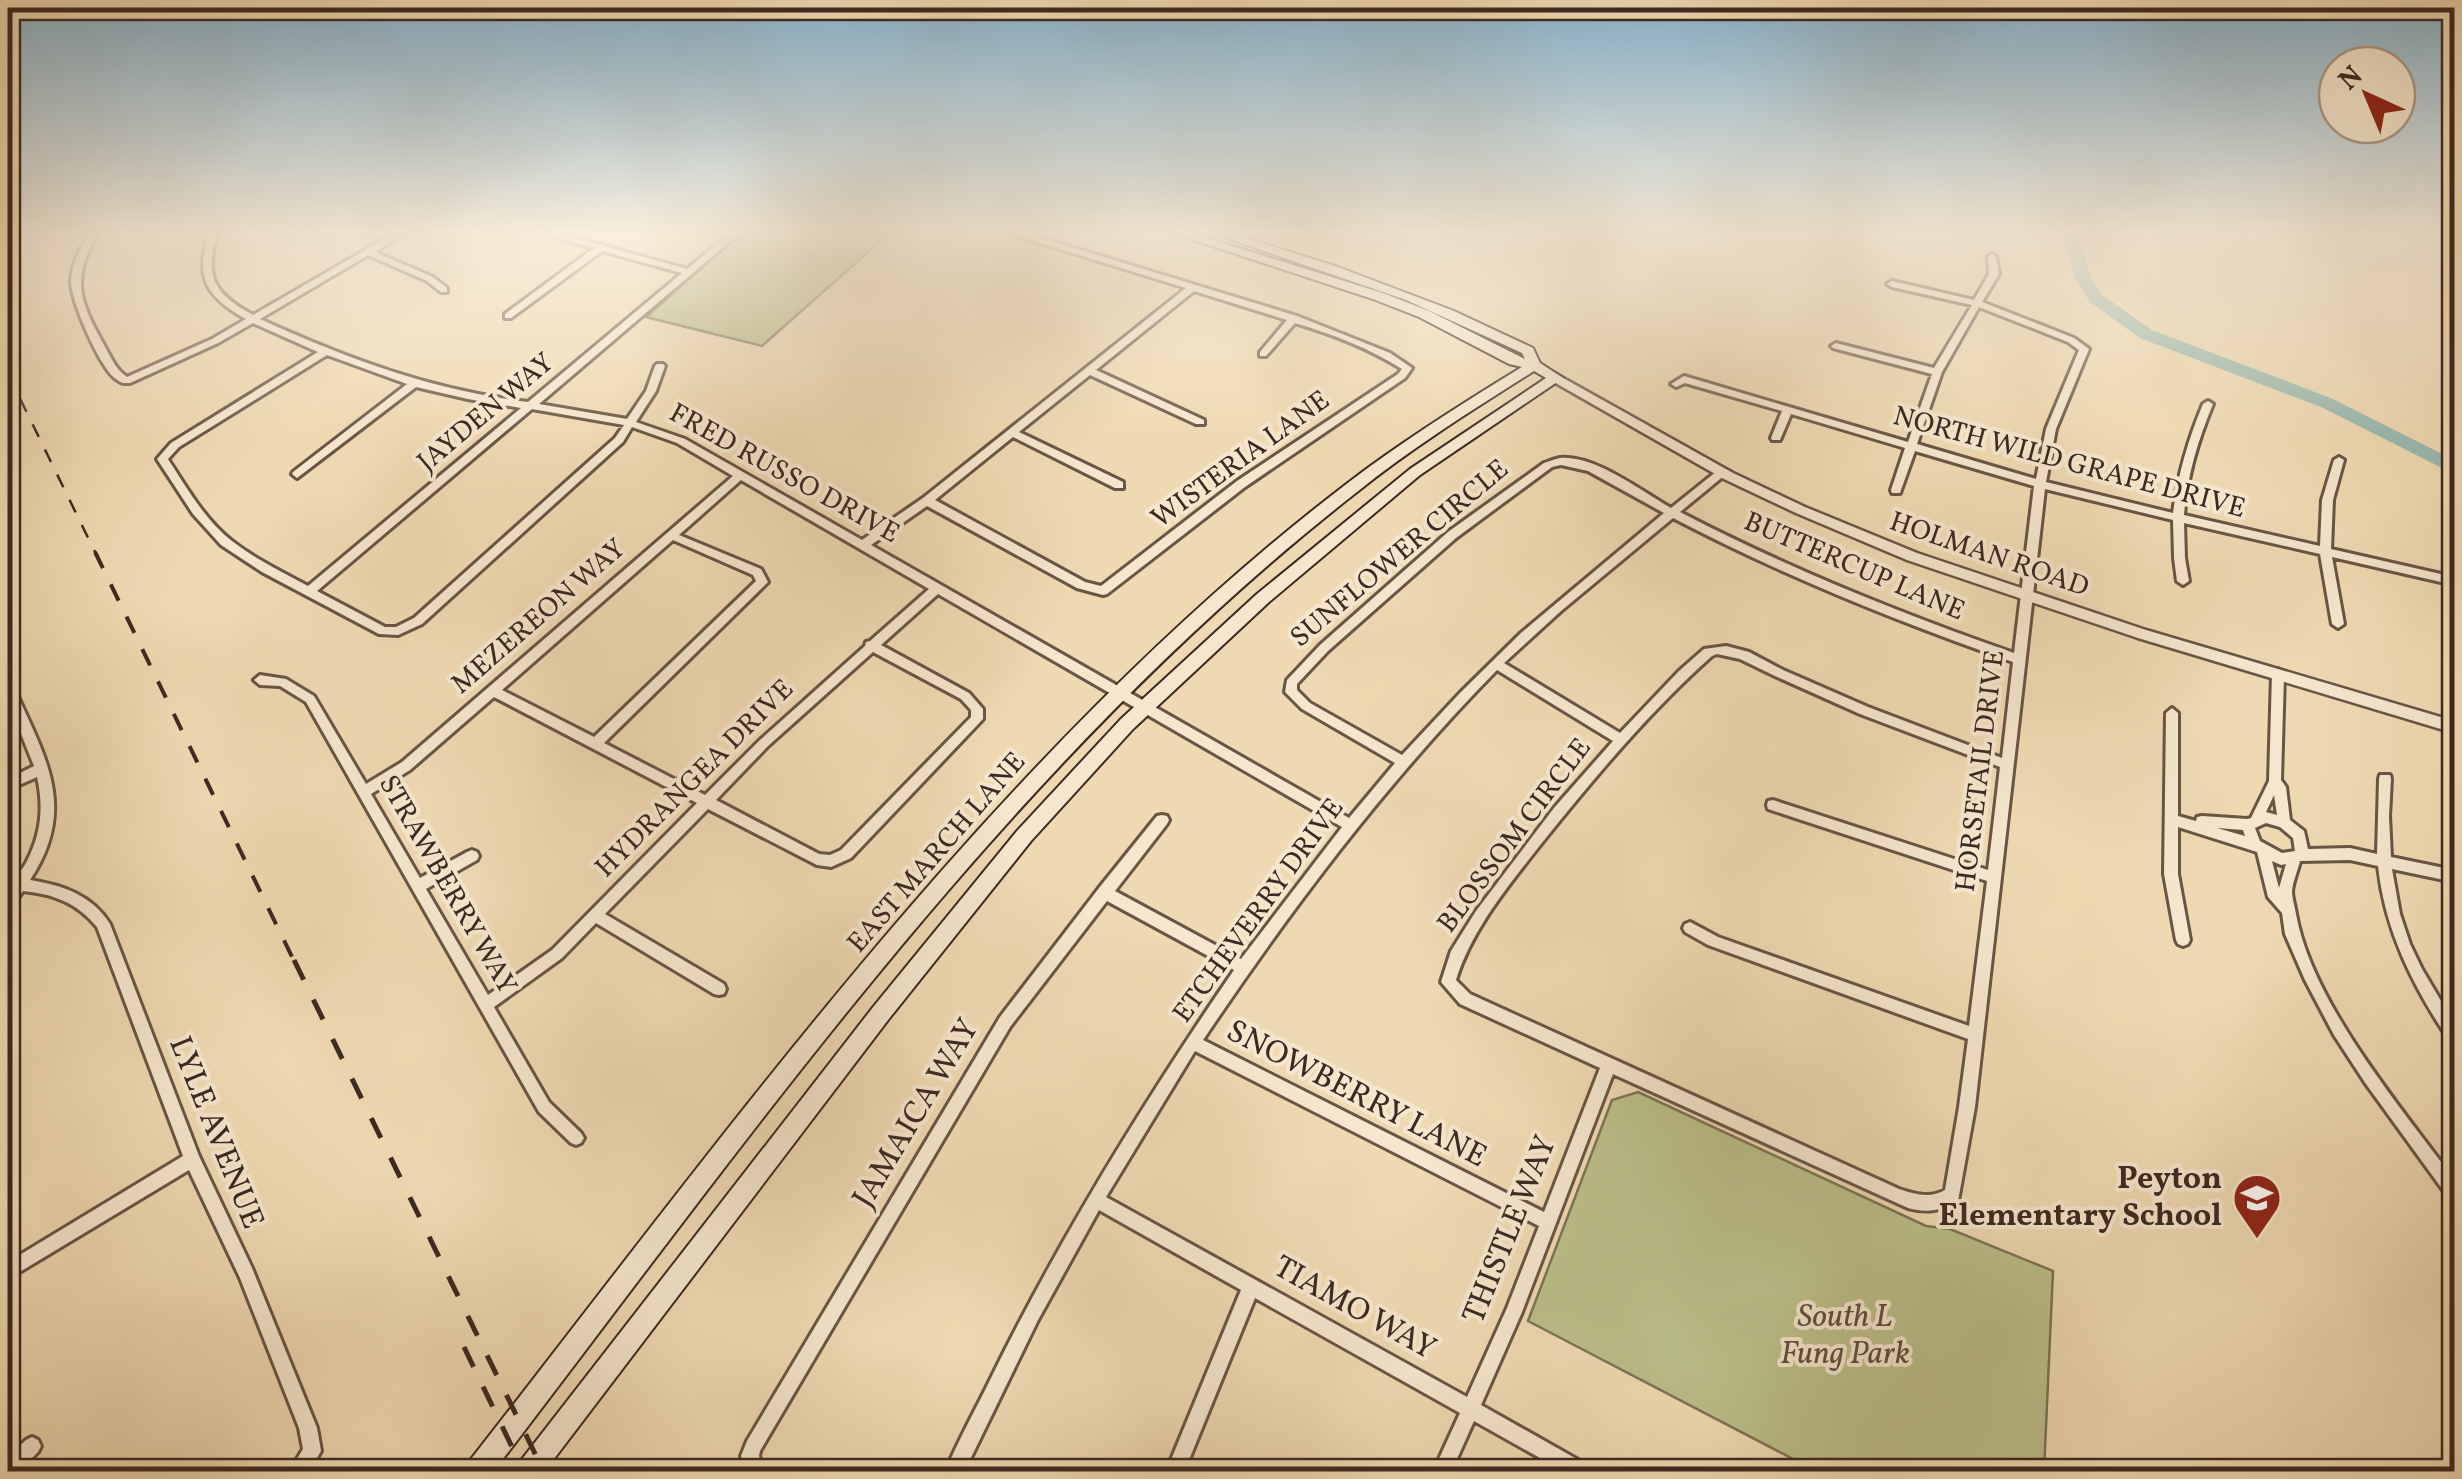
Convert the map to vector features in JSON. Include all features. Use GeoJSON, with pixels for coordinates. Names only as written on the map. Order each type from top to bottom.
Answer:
{"type":"FeatureCollection","features":[{"type":"Feature","properties":{"kind":"main road","name":"HOLMAN ROAD"},"geometry":{"type":"LineString","coordinates":[[1388,300],[1556,378]]}},
{"type":"Feature","properties":{"kind":"main road","name":"HOLMAN ROAD"},"geometry":{"type":"LineString","coordinates":[[1422,300],[1528,351],[1534,365]]}},
{"type":"Feature","properties":{"kind":"main road","name":"EAST MARCH LANE"},"geometry":{"type":"LineString","coordinates":[[476,1472],[906,928],[1001,817],[1119,694],[1212,606],[1329,505],[1436,427],[1534,365]]}},
{"type":"Feature","properties":{"kind":"main road","name":"EAST MARCH LANE"},"geometry":{"type":"LineString","coordinates":[[528,1472],[881,1013],[1024,836],[1143,707],[1263,598],[1415,472],[1556,378]]}},
{"type":"Feature","properties":{"kind":"street"},"geometry":{"type":"LineString","coordinates":[[77,300],[114,374],[127,380],[186,356],[286,300]]}},
{"type":"Feature","properties":{"kind":"street","name":"FRED RUSSO DRIVE"},"geometry":{"type":"LineString","coordinates":[[222,300],[325,352],[415,383],[633,424],[680,441],[1350,826]]}},
{"type":"Feature","properties":{"kind":"street"},"geometry":{"type":"LineString","coordinates":[[508,316],[530,300]]}},
{"type":"Feature","properties":{"kind":"street","name":"JAYDEN WAY"},"geometry":{"type":"LineString","coordinates":[[309,591],[655,300]]}},
{"type":"Feature","properties":{"kind":"street"},"geometry":{"type":"LineString","coordinates":[[863,545],[927,501],[1177,300]]}},
{"type":"Feature","properties":{"kind":"street"},"geometry":{"type":"LineString","coordinates":[[1235,300],[1294,318],[1262,354]]}},
{"type":"Feature","properties":{"kind":"street"},"geometry":{"type":"LineString","coordinates":[[1964,300],[1977,303]]}},
{"type":"Feature","properties":{"kind":"street"},"geometry":{"type":"LineString","coordinates":[[1896,490],[1937,372],[1979,300]]}},
{"type":"Feature","properties":{"kind":"street","name":"HORSETAIL DRIVE"},"geometry":{"type":"LineString","coordinates":[[1944,1202],[1956,1184],[2040,484],[2052,429],[2084,349],[1977,303]]}},
{"type":"Feature","properties":{"kind":"street","name":"WISTERIA LANE"},"geometry":{"type":"LineString","coordinates":[[927,501],[1081,586],[1102,591],[1241,484],[1402,376],[1407,368],[1355,341],[1294,318]]}},
{"type":"Feature","properties":{"kind":"street"},"geometry":{"type":"LineString","coordinates":[[1836,346],[1937,372]]}},
{"type":"Feature","properties":{"kind":"street"},"geometry":{"type":"LineString","coordinates":[[325,352],[164,453],[162,459],[197,511],[225,542],[373,627],[398,630],[418,621],[633,424],[660,366]]}},
{"type":"Feature","properties":{"kind":"street"},"geometry":{"type":"LineString","coordinates":[[1088,371],[1200,422]]}},
{"type":"Feature","properties":{"kind":"street","name":"HOLMAN ROAD"},"geometry":{"type":"LineString","coordinates":[[1556,378],[1721,472],[1870,539],[2028,598],[2454,727]]}},
{"type":"Feature","properties":{"kind":"street","name":"NORTH WILD GRAPE DRIVE"},"geometry":{"type":"LineString","coordinates":[[1676,384],[1684,379],[2040,484],[2454,581]]}},
{"type":"Feature","properties":{"kind":"street"},"geometry":{"type":"LineString","coordinates":[[297,474],[415,383]]}},
{"type":"Feature","properties":{"kind":"street"},"geometry":{"type":"LineString","coordinates":[[2183,581],[2178,518],[2190,454],[2208,404]]}},
{"type":"Feature","properties":{"kind":"street"},"geometry":{"type":"LineString","coordinates":[[1776,438],[1788,410]]}},
{"type":"Feature","properties":{"kind":"street"},"geometry":{"type":"LineString","coordinates":[[1012,432],[1119,485]]}},
{"type":"Feature","properties":{"kind":"street","name":"SUNFLOWER CIRCLE"},"geometry":{"type":"LineString","coordinates":[[1404,762],[1297,700],[1291,692],[1297,674],[1452,535],[1556,460],[1581,462],[1672,513]]}},
{"type":"Feature","properties":{"kind":"street"},"geometry":{"type":"LineString","coordinates":[[2338,624],[2325,552],[2328,494],[2339,460]]}},
{"type":"Feature","properties":{"kind":"street","name":"ETCHEVERRY DRIVE"},"geometry":{"type":"LineString","coordinates":[[954,1472],[1058,1265],[1096,1200],[1244,968],[1350,826],[1496,664],[1587,580],[1721,472]]}},
{"type":"Feature","properties":{"kind":"street","name":"MEZEREON WAY"},"geometry":{"type":"LineString","coordinates":[[365,790],[406,766],[741,474]]}},
{"type":"Feature","properties":{"kind":"street","name":"BUTTERCUP LANE"},"geometry":{"type":"LineString","coordinates":[[1672,513],[1856,599],[2020,660]]}},
{"type":"Feature","properties":{"kind":"street"},"geometry":{"type":"LineString","coordinates":[[596,742],[762,582],[757,572],[670,534]]}},
{"type":"Feature","properties":{"kind":"street","name":"HYDRANGEA DRIVE"},"geometry":{"type":"LineString","coordinates":[[487,1004],[529,977],[706,800],[870,645],[937,588]]}},
{"type":"Feature","properties":{"kind":"street"},"geometry":{"type":"LineString","coordinates":[[493,691],[817,860],[830,861],[846,854],[977,719],[977,709],[965,696],[870,645]]}},
{"type":"Feature","properties":{"kind":"street","name":"BLOSSOM CIRCLE"},"geometry":{"type":"LineString","coordinates":[[1944,1202],[1922,1204],[1609,1066],[1466,999],[1448,982],[1447,970],[1528,850],[1620,739],[1680,676],[1716,649],[1741,654],[1850,705],[2008,765]]}},
{"type":"Feature","properties":{"kind":"street"},"geometry":{"type":"LineString","coordinates":[[1496,664],[1620,739]]}},
{"type":"Feature","properties":{"kind":"street"},"geometry":{"type":"LineString","coordinates":[[2278,674],[2275,781],[2253,822],[2275,897],[2285,908]]}},
{"type":"Feature","properties":{"kind":"street","name":"STRAWBERRY WAY"},"geometry":{"type":"LineString","coordinates":[[260,680],[282,682],[310,698],[544,1107],[576,1138]]}},
{"type":"Feature","properties":{"kind":"street"},"geometry":{"type":"LineString","coordinates":[[8,688],[43,768],[50,801],[49,822],[36,860],[8,901]]}},
{"type":"Feature","properties":{"kind":"street"},"geometry":{"type":"LineString","coordinates":[[2172,713],[2171,874],[2183,940]]}},
{"type":"Feature","properties":{"kind":"street"},"geometry":{"type":"LineString","coordinates":[[8,785],[43,768]]}},
{"type":"Feature","properties":{"kind":"street"},"geometry":{"type":"LineString","coordinates":[[2385,779],[2381,860],[2385,887],[2410,964],[2454,1035]]}},
{"type":"Feature","properties":{"kind":"street"},"geometry":{"type":"LineString","coordinates":[[2275,781],[2280,787],[2284,822]]}},
{"type":"Feature","properties":{"kind":"street"},"geometry":{"type":"LineString","coordinates":[[1773,805],[1993,877]]}},
{"type":"Feature","properties":{"kind":"street"},"geometry":{"type":"LineString","coordinates":[[2170,819],[2281,859],[2350,854]]}},
{"type":"Feature","properties":{"kind":"street","name":"JAMAICA WAY"},"geometry":{"type":"LineString","coordinates":[[753,1464],[966,1082],[1004,1022],[1162,820]]}},
{"type":"Feature","properties":{"kind":"street"},"geometry":{"type":"LineString","coordinates":[[2186,822],[2284,822],[2300,835],[2350,854],[2454,876]]}},
{"type":"Feature","properties":{"kind":"street"},"geometry":{"type":"LineString","coordinates":[[2300,835],[2304,842],[2284,879],[2285,908],[2312,982],[2344,1037],[2454,1191]]}},
{"type":"Feature","properties":{"kind":"street"},"geometry":{"type":"LineString","coordinates":[[417,887],[472,856]]}},
{"type":"Feature","properties":{"kind":"street","name":"LYLE AVENUE"},"geometry":{"type":"LineString","coordinates":[[20,884],[65,892],[81,900],[103,924],[192,1158],[246,1274],[308,1428],[312,1451],[298,1472]]}},
{"type":"Feature","properties":{"kind":"street"},"geometry":{"type":"LineString","coordinates":[[1104,892],[1244,968]]}},
{"type":"Feature","properties":{"kind":"street"},"geometry":{"type":"LineString","coordinates":[[594,915],[719,989]]}},
{"type":"Feature","properties":{"kind":"street"},"geometry":{"type":"LineString","coordinates":[[1690,928],[1713,940],[1975,1035]]}},
{"type":"Feature","properties":{"kind":"street","name":"SNOWBERRY LANE"},"geometry":{"type":"LineString","coordinates":[[1194,1043],[1547,1222]]}},
{"type":"Feature","properties":{"kind":"street","name":"THISTLE WAY"},"geometry":{"type":"LineString","coordinates":[[1442,1472],[1514,1312],[1609,1066]]}},
{"type":"Feature","properties":{"kind":"street"},"geometry":{"type":"LineString","coordinates":[[8,1270],[192,1158]]}},
{"type":"Feature","properties":{"kind":"street","name":"TIAMO WAY"},"geometry":{"type":"LineString","coordinates":[[1096,1200],[1582,1472]]}},
{"type":"Feature","properties":{"kind":"street"},"geometry":{"type":"LineString","coordinates":[[1175,1472],[1251,1286]]}},
{"type":"Feature","properties":{"kind":"street"},"geometry":{"type":"LineString","coordinates":[[8,1469],[32,1446]]}},
{"type":"Feature","properties":{"kind":"green space"},"geometry":{"type":"Polygon","coordinates":[[[665,300],[814,300],[762,346],[646,317],[665,300]]]}},
{"type":"Feature","properties":{"kind":"green space","name":"South L Fung Park"},"geometry":{"type":"Polygon","coordinates":[[[1638,1092],[1926,1226],[1950,1229],[2053,1271],[2044,1471],[1816,1471],[1528,1321],[1612,1100],[1638,1092]]]}},
{"type":"Feature","properties":{"kind":"waterway"},"geometry":{"type":"LineString","coordinates":[[2099,300],[2146,334],[2327,403],[2454,468]]}},
{"type":"Feature","properties":{"kind":"railway"},"geometry":{"type":"LineString","coordinates":[[8,374],[96,554]]}},
{"type":"Feature","properties":{"kind":"railway"},"geometry":{"type":"LineString","coordinates":[[95,552],[295,963]]}},
{"type":"Feature","properties":{"kind":"railway"},"geometry":{"type":"LineString","coordinates":[[294,960],[544,1472]]}},
{"type":"Feature","properties":{"kind":"railway"},"geometry":{"type":"LineString","coordinates":[[464,1347],[524,1472]]}},
{"type":"Feature","properties":{"kind":"place","name":"Peyton Elementary School"},"geometry":{"type":"Point","coordinates":[2257,1240]}}]}
